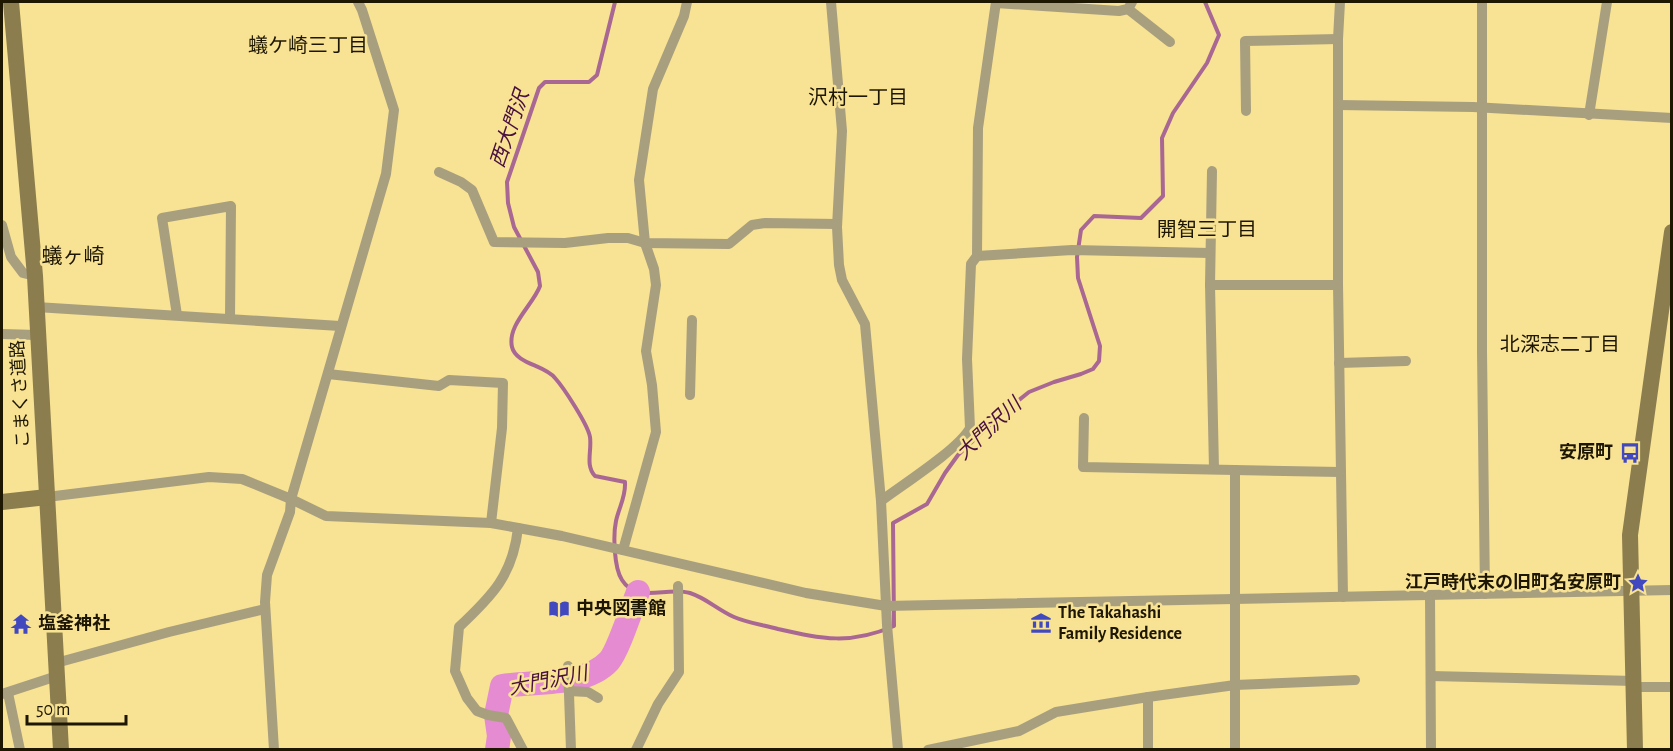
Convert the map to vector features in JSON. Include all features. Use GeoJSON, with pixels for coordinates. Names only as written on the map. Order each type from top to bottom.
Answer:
{"type":"FeatureCollection","features":[{"type":"Feature","properties":{"kind":"street","name":"こまくさ道路"},"geometry":{"type":"LineString","coordinates":[[11,2],[35,276],[61,750]]}},
{"type":"Feature","properties":{"kind":"street"},"geometry":{"type":"LineString","coordinates":[[274,750],[265,609],[267,575],[290,513],[291,499],[386,174],[394,110],[358,2]]}},
{"type":"Feature","properties":{"kind":"street"},"geometry":{"type":"LineString","coordinates":[[619,549],[656,432],[646,351],[656,285],[654,269],[645,243],[639,180],[652,89],[684,16],[687,2]]}},
{"type":"Feature","properties":{"kind":"street"},"geometry":{"type":"LineString","coordinates":[[831,2],[842,131],[837,224],[839,265],[842,280],[865,324],[892,606],[887,629],[898,750]]}},
{"type":"Feature","properties":{"kind":"street"},"geometry":{"type":"LineString","coordinates":[[881,501],[950,450],[966,436],[970,428],[967,359],[971,264],[977,256],[978,128],[996,2],[1119,11],[1130,5],[1170,42]]}},
{"type":"Feature","properties":{"kind":"street"},"geometry":{"type":"LineString","coordinates":[[1340,2],[1338,285],[1343,597]]}},
{"type":"Feature","properties":{"kind":"street"},"geometry":{"type":"LineString","coordinates":[[1482,2],[1485,594]]}},
{"type":"Feature","properties":{"kind":"street"},"geometry":{"type":"LineString","coordinates":[[1589,115],[1607,2]]}},
{"type":"Feature","properties":{"kind":"street"},"geometry":{"type":"LineString","coordinates":[[1246,111],[1245,41],[1338,39]]}},
{"type":"Feature","properties":{"kind":"street"},"geometry":{"type":"LineString","coordinates":[[1338,105],[1482,108],[1671,118]]}},
{"type":"Feature","properties":{"kind":"street"},"geometry":{"type":"LineString","coordinates":[[439,171],[472,190],[494,242],[565,243],[628,238],[645,243],[729,244],[752,225],[765,223],[837,224]]}},
{"type":"Feature","properties":{"kind":"street"},"geometry":{"type":"LineString","coordinates":[[1212,171],[1210,285],[1214,469]]}},
{"type":"Feature","properties":{"kind":"street"},"geometry":{"type":"LineString","coordinates":[[177,315],[162,218],[231,206],[230,318]]}},
{"type":"Feature","properties":{"kind":"street"},"geometry":{"type":"LineString","coordinates":[[2,225],[10,257],[23,273],[35,276]]}},
{"type":"Feature","properties":{"kind":"street"},"geometry":{"type":"LineString","coordinates":[[1635,750],[1630,592],[1632,524],[1671,232]]}},
{"type":"Feature","properties":{"kind":"street"},"geometry":{"type":"LineString","coordinates":[[977,256],[1072,250],[1210,253]]}},
{"type":"Feature","properties":{"kind":"street"},"geometry":{"type":"LineString","coordinates":[[1210,285],[1338,285]]}},
{"type":"Feature","properties":{"kind":"street"},"geometry":{"type":"LineString","coordinates":[[36,307],[340,326]]}},
{"type":"Feature","properties":{"kind":"street"},"geometry":{"type":"LineString","coordinates":[[690,395],[692,320]]}},
{"type":"Feature","properties":{"kind":"street"},"geometry":{"type":"LineString","coordinates":[[2,334],[37,335]]}},
{"type":"Feature","properties":{"kind":"street"},"geometry":{"type":"LineString","coordinates":[[1339,363],[1406,361]]}},
{"type":"Feature","properties":{"kind":"street"},"geometry":{"type":"LineString","coordinates":[[328,375],[439,386],[449,380],[502,383],[502,428],[491,523]]}},
{"type":"Feature","properties":{"kind":"street"},"geometry":{"type":"LineString","coordinates":[[1084,418],[1083,467],[1340,472]]}},
{"type":"Feature","properties":{"kind":"street"},"geometry":{"type":"LineString","coordinates":[[1235,470],[1235,750]]}},
{"type":"Feature","properties":{"kind":"street"},"geometry":{"type":"LineString","coordinates":[[2,502],[226,476],[242,479],[326,516],[491,523],[619,549],[806,593],[892,606],[1671,590]]}},
{"type":"Feature","properties":{"kind":"street"},"geometry":{"type":"LineString","coordinates":[[518,528],[516,550],[505,573],[489,598],[459,627],[455,671],[467,698],[477,711],[506,718],[523,750]]}},
{"type":"Feature","properties":{"kind":"street"},"geometry":{"type":"LineString","coordinates":[[636,750],[658,704],[679,672],[678,590]]}},
{"type":"Feature","properties":{"kind":"street"},"geometry":{"type":"LineString","coordinates":[[1430,596],[1431,750]]}},
{"type":"Feature","properties":{"kind":"street"},"geometry":{"type":"LineString","coordinates":[[20,750],[5,694],[56,669],[169,632],[265,609]]}},
{"type":"Feature","properties":{"kind":"street"},"geometry":{"type":"LineString","coordinates":[[568,666],[571,750]]}},
{"type":"Feature","properties":{"kind":"street"},"geometry":{"type":"LineString","coordinates":[[1431,676],[1671,687]]}},
{"type":"Feature","properties":{"kind":"street"},"geometry":{"type":"LineString","coordinates":[[928,750],[1019,731],[1056,712],[1235,685],[1355,680]]}},
{"type":"Feature","properties":{"kind":"street"},"geometry":{"type":"LineString","coordinates":[[569,690],[588,692],[598,698]]}},
{"type":"Feature","properties":{"kind":"street"},"geometry":{"type":"LineString","coordinates":[[1148,697],[1148,750]]}},
{"type":"Feature","properties":{"kind":"waterway","name":"大門沢川"},"geometry":{"type":"LineString","coordinates":[[615,2],[597,75],[589,82],[545,82],[539,88],[507,182],[508,203],[514,227],[538,272],[540,286],[513,331],[512,347],[519,357],[550,374],[570,398],[590,437],[590,467],[595,476],[625,482],[616,521],[614,543],[619,575],[628,587],[644,593],[681,591],[690,593],[745,621],[809,635],[836,638],[864,636],[894,626],[893,523],[927,504],[958,455],[999,416],[1029,392],[1093,369],[1099,361],[1100,346],[1078,278],[1077,257],[1081,230],[1094,216],[1141,218],[1163,196],[1162,138],[1173,113],[1207,63],[1219,35],[1205,2]]}},
{"type":"Feature","properties":{"kind":"waterway","name":"大門沢川"},"geometry":{"type":"LineString","coordinates":[[497,750],[499,736],[496,715],[502,686],[573,679],[599,669],[613,656],[638,592]]}},
{"type":"Feature","properties":{"kind":"place","name":"安原町"},"geometry":{"type":"Point","coordinates":[1630,453]}},
{"type":"Feature","properties":{"kind":"place","name":"江戸時代末の旧町名安原町"},"geometry":{"type":"Point","coordinates":[1638,583]}},
{"type":"Feature","properties":{"kind":"place","name":"中央図書館"},"geometry":{"type":"Point","coordinates":[559,609]}},
{"type":"Feature","properties":{"kind":"place","name":"The Takahashi Family Residence"},"geometry":{"type":"Point","coordinates":[1041,623]}},
{"type":"Feature","properties":{"kind":"place","name":"塩釜神社"},"geometry":{"type":"Point","coordinates":[21,624]}},
{"type":"Feature","properties":{"kind":"district","name":"蟻ケ崎三丁目"},"geometry":{"type":"Point","coordinates":[308,46]}},
{"type":"Feature","properties":{"kind":"district","name":"沢村一丁目"},"geometry":{"type":"Point","coordinates":[858,98]}},
{"type":"Feature","properties":{"kind":"district","name":"開智三丁目"},"geometry":{"type":"Point","coordinates":[1207,230]}},
{"type":"Feature","properties":{"kind":"district","name":"蟻ヶ崎"},"geometry":{"type":"Point","coordinates":[73,256]}},
{"type":"Feature","properties":{"kind":"district","name":"北深志二丁目"},"geometry":{"type":"Point","coordinates":[1560,345]}},
{"type":"Feature","properties":{"kind":"water label","name":"西大門沢"},"geometry":{"type":"Point","coordinates":[510,129]}}]}
